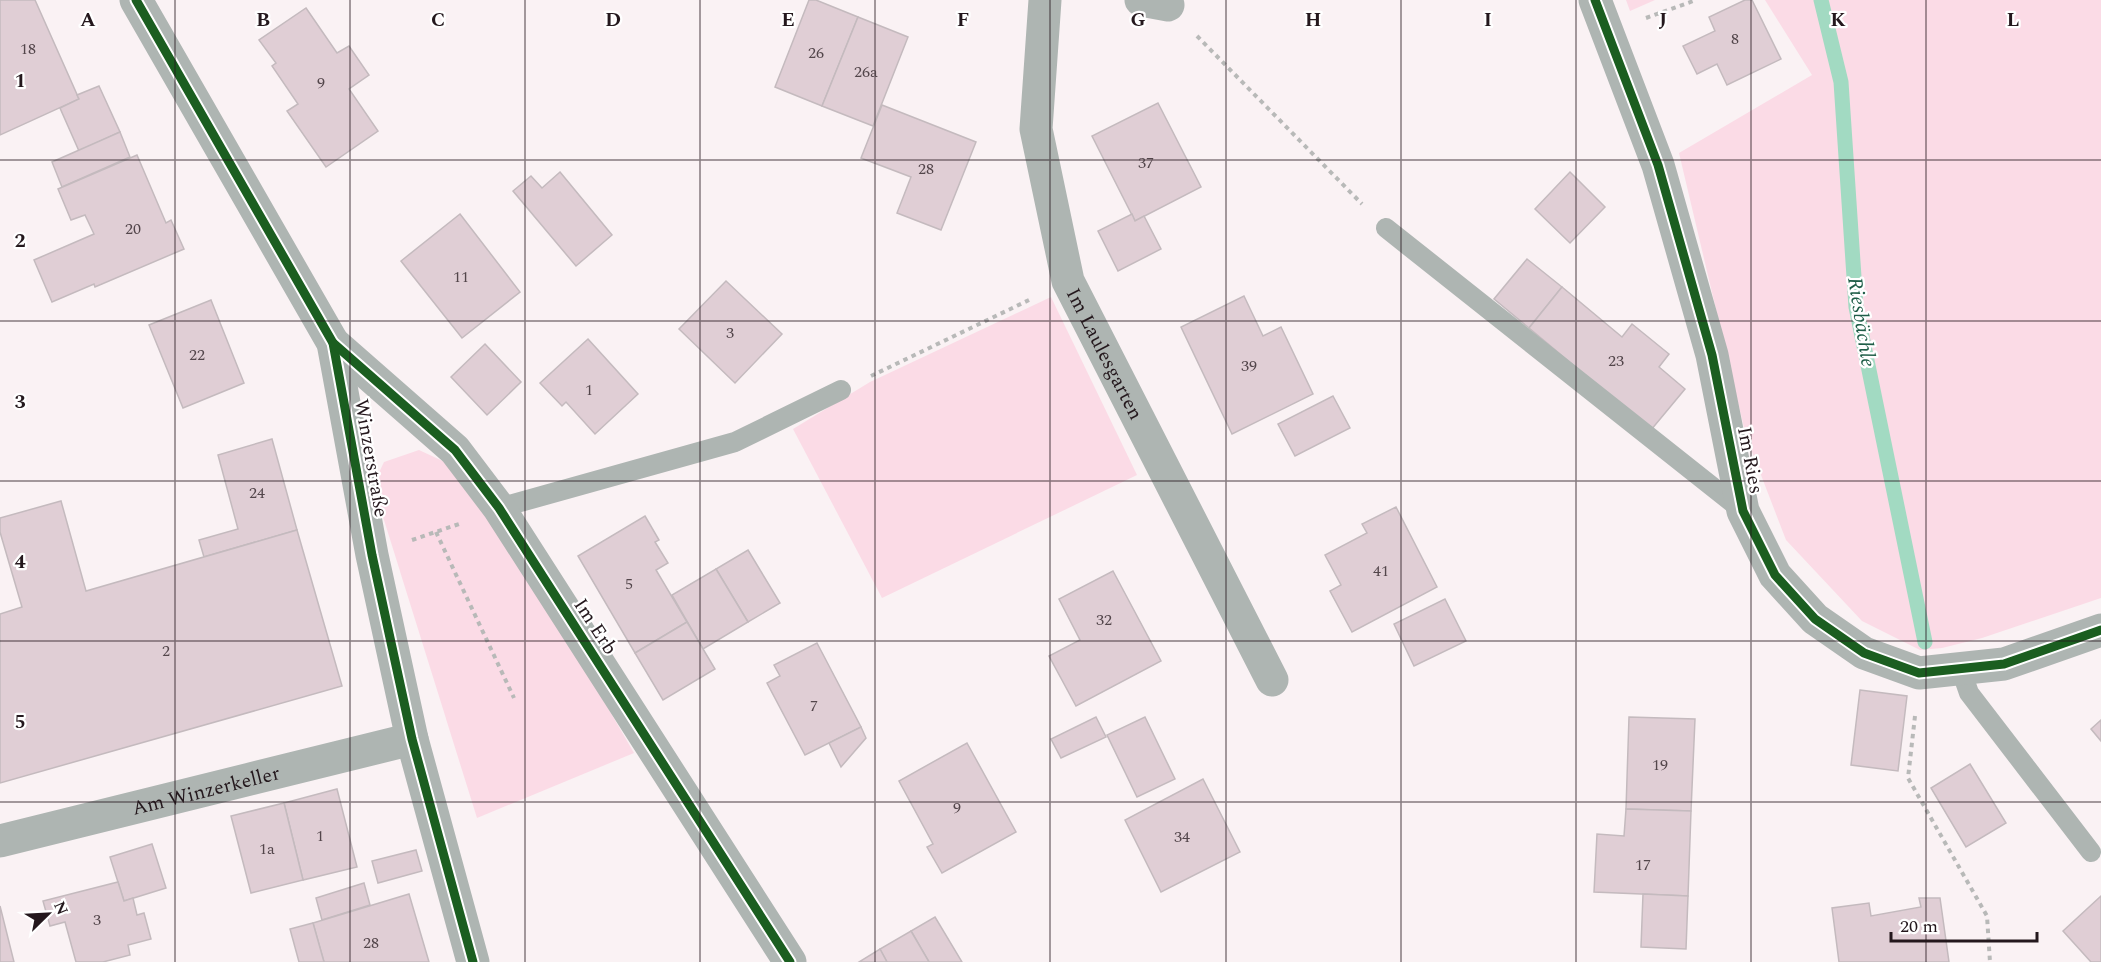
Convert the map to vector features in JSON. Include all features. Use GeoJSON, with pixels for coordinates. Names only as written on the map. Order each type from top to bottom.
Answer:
{"type":"FeatureCollection","features":[{"type":"Feature","properties":{"kind":"street","name":"Winzerstraße"},"geometry":{"type":"LineString","coordinates":[[136,0],[333,343],[372,555],[412,739],[473,962]]}},
{"type":"Feature","properties":{"kind":"street","name":"Im Laulesgarten"},"geometry":{"type":"LineString","coordinates":[[1045,0],[1036,129],[1068,281],[1272,680]]}},
{"type":"Feature","properties":{"kind":"street","name":"Im Ries"},"geometry":{"type":"LineString","coordinates":[[1595,0],[1658,165],[1712,355],[1743,511],[1776,575],[1815,619],[1864,653],[1919,673],[2004,664],[2101,630]]}},
{"type":"Feature","properties":{"kind":"street","name":"Im Erb"},"geometry":{"type":"LineString","coordinates":[[333,343],[455,450],[499,508],[790,962]]}},
{"type":"Feature","properties":{"kind":"street","name":"Am Winzerkeller"},"geometry":{"type":"LineString","coordinates":[[0,841],[412,739]]}},
{"type":"Feature","properties":{"kind":"lane","name":"Im Ries"},"geometry":{"type":"LineString","coordinates":[[1386,228],[1743,511]]}},
{"type":"Feature","properties":{"kind":"lane"},"geometry":{"type":"LineString","coordinates":[[499,508],[735,442],[841,390]]}},
{"type":"Feature","properties":{"kind":"lane"},"geometry":{"type":"LineString","coordinates":[[1961,670],[1969,693],[2091,852]]}},
{"type":"Feature","properties":{"kind":"path"},"geometry":{"type":"LineString","coordinates":[[1607,33],[1696,0]]}},
{"type":"Feature","properties":{"kind":"path"},"geometry":{"type":"LineString","coordinates":[[1154,3],[1386,228]]}},
{"type":"Feature","properties":{"kind":"path"},"geometry":{"type":"LineString","coordinates":[[841,390],[1068,281]]}},
{"type":"Feature","properties":{"kind":"path"},"geometry":{"type":"LineString","coordinates":[[403,543],[466,521]]}},
{"type":"Feature","properties":{"kind":"path"},"geometry":{"type":"LineString","coordinates":[[436,532],[514,698]]}},
{"type":"Feature","properties":{"kind":"path"},"geometry":{"type":"LineString","coordinates":[[1919,673],[1908,778],[1988,916],[1990,962]]}},
{"type":"Feature","properties":{"kind":"shaded area"},"geometry":{"type":"Polygon","coordinates":[[[1626,0],[1655,0],[1630,11],[1626,0]]]}},
{"type":"Feature","properties":{"kind":"shaded area"},"geometry":{"type":"Polygon","coordinates":[[[1765,0],[2101,0],[2101,598],[1982,638],[1942,648],[1920,650],[1862,621],[1786,540],[1746,436],[1679,153],[1812,75],[1765,0]]]}},
{"type":"Feature","properties":{"kind":"shaded area"},"geometry":{"type":"Polygon","coordinates":[[[1051,297],[1137,475],[882,598],[793,429],[870,382],[1051,297]]]}},
{"type":"Feature","properties":{"kind":"shaded area"},"geometry":{"type":"Polygon","coordinates":[[[419,450],[447,463],[473,490],[552,611],[634,753],[477,818],[379,504],[376,479],[384,462],[419,450]]]}},
{"type":"Feature","properties":{"kind":"building"},"geometry":{"type":"Polygon","coordinates":[[[0,0],[35,0],[79,99],[0,135],[0,0]]]}},
{"type":"Feature","properties":{"kind":"building"},"geometry":{"type":"Polygon","coordinates":[[[809,0],[816,0],[858,17],[822,106],[775,87],[809,0]]]}},
{"type":"Feature","properties":{"kind":"building"},"geometry":{"type":"Polygon","coordinates":[[[1745,0],[1752,0],[1781,59],[1727,85],[1717,64],[1697,74],[1683,46],[1715,31],[1709,17],[1745,0]]]}},
{"type":"Feature","properties":{"kind":"building"},"geometry":{"type":"Polygon","coordinates":[[[306,8],[337,53],[349,46],[369,75],[349,89],[378,131],[326,167],[287,111],[298,104],[272,66],[276,63],[259,40],[306,8]]]}},
{"type":"Feature","properties":{"kind":"building"},"geometry":{"type":"Polygon","coordinates":[[[858,17],[908,37],[873,126],[822,106],[858,17]]]}},
{"type":"Feature","properties":{"kind":"building"},"geometry":{"type":"Polygon","coordinates":[[[99,86],[120,132],[79,151],[60,108],[79,99],[77,95],[99,86]]]}},
{"type":"Feature","properties":{"kind":"building"},"geometry":{"type":"Polygon","coordinates":[[[1158,103],[1201,187],[1135,221],[1092,136],[1158,103]]]}},
{"type":"Feature","properties":{"kind":"building"},"geometry":{"type":"Polygon","coordinates":[[[882,105],[976,142],[941,230],[897,213],[911,177],[861,158],[882,105]]]}},
{"type":"Feature","properties":{"kind":"building"},"geometry":{"type":"Polygon","coordinates":[[[120,132],[130,157],[62,187],[52,162],[120,132]]]}},
{"type":"Feature","properties":{"kind":"building"},"geometry":{"type":"Polygon","coordinates":[[[137,155],[166,223],[171,220],[184,249],[95,287],[94,284],[52,302],[34,260],[94,234],[85,215],[71,220],[58,189],[137,155]]]}},
{"type":"Feature","properties":{"kind":"building"},"geometry":{"type":"Polygon","coordinates":[[[560,172],[612,235],[576,266],[513,191],[531,176],[542,188],[560,172]]]}},
{"type":"Feature","properties":{"kind":"building"},"geometry":{"type":"Polygon","coordinates":[[[1570,172],[1605,207],[1570,243],[1535,209],[1570,172]]]}},
{"type":"Feature","properties":{"kind":"building"},"geometry":{"type":"Polygon","coordinates":[[[460,214],[520,292],[462,338],[401,261],[460,214]]]}},
{"type":"Feature","properties":{"kind":"building"},"geometry":{"type":"Polygon","coordinates":[[[1132,214],[1135,221],[1144,216],[1161,249],[1118,271],[1098,231],[1132,214]]]}},
{"type":"Feature","properties":{"kind":"building"},"geometry":{"type":"Polygon","coordinates":[[[1527,259],[1562,287],[1529,328],[1494,299],[1527,259]]]}},
{"type":"Feature","properties":{"kind":"building"},"geometry":{"type":"Polygon","coordinates":[[[726,281],[782,334],[735,383],[679,329],[726,281]]]}},
{"type":"Feature","properties":{"kind":"building"},"geometry":{"type":"Polygon","coordinates":[[[1562,287],[1622,337],[1632,324],[1669,354],[1659,367],[1685,389],[1651,430],[1529,328],[1562,287]]]}},
{"type":"Feature","properties":{"kind":"building"},"geometry":{"type":"Polygon","coordinates":[[[1244,296],[1263,336],[1281,327],[1313,394],[1232,434],[1181,327],[1244,296]]]}},
{"type":"Feature","properties":{"kind":"building"},"geometry":{"type":"Polygon","coordinates":[[[211,300],[244,383],[183,408],[149,325],[211,300]]]}},
{"type":"Feature","properties":{"kind":"building"},"geometry":{"type":"Polygon","coordinates":[[[588,339],[638,394],[595,434],[566,402],[562,406],[540,383],[588,339]]]}},
{"type":"Feature","properties":{"kind":"building"},"geometry":{"type":"Polygon","coordinates":[[[485,344],[521,382],[487,415],[451,377],[485,344]]]}},
{"type":"Feature","properties":{"kind":"building"},"geometry":{"type":"Polygon","coordinates":[[[1333,396],[1350,428],[1295,456],[1278,424],[1333,396]]]}},
{"type":"Feature","properties":{"kind":"building"},"geometry":{"type":"Polygon","coordinates":[[[272,439],[297,530],[204,557],[199,540],[238,529],[218,455],[272,439]]]}},
{"type":"Feature","properties":{"kind":"building"},"geometry":{"type":"Polygon","coordinates":[[[61,501],[86,591],[297,530],[342,686],[0,783],[0,614],[22,607],[0,532],[0,518],[61,501]]]}},
{"type":"Feature","properties":{"kind":"building"},"geometry":{"type":"Polygon","coordinates":[[[1396,507],[1437,587],[1352,632],[1330,591],[1341,585],[1325,555],[1367,533],[1362,524],[1396,507]]]}},
{"type":"Feature","properties":{"kind":"building"},"geometry":{"type":"Polygon","coordinates":[[[645,516],[659,540],[655,542],[668,563],[656,570],[687,622],[635,653],[578,556],[645,516]]]}},
{"type":"Feature","properties":{"kind":"building"},"geometry":{"type":"Polygon","coordinates":[[[748,550],[780,603],[748,622],[716,569],[748,550]]]}},
{"type":"Feature","properties":{"kind":"building"},"geometry":{"type":"Polygon","coordinates":[[[716,569],[748,622],[703,649],[672,595],[716,569]]]}},
{"type":"Feature","properties":{"kind":"building"},"geometry":{"type":"Polygon","coordinates":[[[1113,571],[1161,661],[1076,706],[1049,656],[1080,640],[1059,599],[1113,571]]]}},
{"type":"Feature","properties":{"kind":"building"},"geometry":{"type":"Polygon","coordinates":[[[1445,599],[1466,641],[1414,666],[1394,624],[1445,599]]]}},
{"type":"Feature","properties":{"kind":"building"},"geometry":{"type":"Polygon","coordinates":[[[687,622],[715,669],[663,700],[635,653],[687,622]]]}},
{"type":"Feature","properties":{"kind":"building"},"geometry":{"type":"Polygon","coordinates":[[[817,643],[861,727],[805,755],[767,683],[780,676],[774,665],[817,643]]]}},
{"type":"Feature","properties":{"kind":"building"},"geometry":{"type":"Polygon","coordinates":[[[1860,690],[1907,696],[1898,771],[1851,765],[1860,690]]]}},
{"type":"Feature","properties":{"kind":"building"},"geometry":{"type":"Polygon","coordinates":[[[1096,717],[1106,737],[1061,758],[1051,739],[1096,717]]]}},
{"type":"Feature","properties":{"kind":"building"},"geometry":{"type":"Polygon","coordinates":[[[1145,717],[1175,779],[1137,797],[1107,735],[1145,717]]]}},
{"type":"Feature","properties":{"kind":"building"},"geometry":{"type":"Polygon","coordinates":[[[1629,717],[1695,719],[1691,811],[1626,809],[1629,717]]]}},
{"type":"Feature","properties":{"kind":"building"},"geometry":{"type":"Polygon","coordinates":[[[2101,720],[2101,741],[2091,729],[2101,720]]]}},
{"type":"Feature","properties":{"kind":"building"},"geometry":{"type":"Polygon","coordinates":[[[861,727],[866,738],[841,767],[829,743],[861,727]]]}},
{"type":"Feature","properties":{"kind":"building"},"geometry":{"type":"Polygon","coordinates":[[[967,743],[1016,832],[942,873],[927,847],[933,844],[899,781],[967,743]]]}},
{"type":"Feature","properties":{"kind":"building"},"geometry":{"type":"Polygon","coordinates":[[[1970,764],[2006,823],[1966,847],[1931,788],[1970,764]]]}},
{"type":"Feature","properties":{"kind":"building"},"geometry":{"type":"Polygon","coordinates":[[[1203,779],[1240,852],[1161,892],[1125,820],[1203,779]]]}},
{"type":"Feature","properties":{"kind":"building"},"geometry":{"type":"Polygon","coordinates":[[[337,789],[357,867],[303,880],[284,803],[337,789]]]}},
{"type":"Feature","properties":{"kind":"building"},"geometry":{"type":"Polygon","coordinates":[[[284,803],[303,880],[251,893],[231,816],[284,803]]]}},
{"type":"Feature","properties":{"kind":"building"},"geometry":{"type":"Polygon","coordinates":[[[1626,809],[1691,811],[1688,896],[1594,892],[1597,834],[1624,836],[1626,809]]]}},
{"type":"Feature","properties":{"kind":"building"},"geometry":{"type":"Polygon","coordinates":[[[152,844],[166,888],[124,901],[110,857],[152,844]]]}},
{"type":"Feature","properties":{"kind":"building"},"geometry":{"type":"Polygon","coordinates":[[[416,850],[422,871],[378,883],[372,861],[416,850]]]}},
{"type":"Feature","properties":{"kind":"building"},"geometry":{"type":"Polygon","coordinates":[[[118,882],[124,901],[133,898],[137,915],[144,913],[151,939],[128,945],[130,955],[103,962],[76,962],[65,922],[50,926],[43,901],[118,882]]]}},
{"type":"Feature","properties":{"kind":"building"},"geometry":{"type":"Polygon","coordinates":[[[364,883],[370,905],[322,920],[316,898],[364,883]]]}},
{"type":"Feature","properties":{"kind":"building"},"geometry":{"type":"Polygon","coordinates":[[[409,894],[429,962],[324,962],[313,923],[409,894]]]}},
{"type":"Feature","properties":{"kind":"building"},"geometry":{"type":"Polygon","coordinates":[[[1643,894],[1688,896],[1686,949],[1641,947],[1643,894]]]}},
{"type":"Feature","properties":{"kind":"building"},"geometry":{"type":"Polygon","coordinates":[[[2101,896],[2101,962],[2091,962],[2063,931],[2101,896]]]}},
{"type":"Feature","properties":{"kind":"building"},"geometry":{"type":"Polygon","coordinates":[[[1919,898],[1940,898],[1949,962],[1839,962],[1832,908],[1869,903],[1871,916],[1921,907],[1919,898]]]}},
{"type":"Feature","properties":{"kind":"building"},"geometry":{"type":"Polygon","coordinates":[[[0,906],[14,962],[0,962],[0,906]]]}},
{"type":"Feature","properties":{"kind":"building"},"geometry":{"type":"Polygon","coordinates":[[[935,917],[962,962],[929,962],[911,931],[935,917]]]}},
{"type":"Feature","properties":{"kind":"building"},"geometry":{"type":"Polygon","coordinates":[[[313,923],[324,962],[299,962],[290,929],[313,923]]]}},
{"type":"Feature","properties":{"kind":"building"},"geometry":{"type":"Polygon","coordinates":[[[911,931],[929,962],[887,962],[880,949],[911,931]]]}},
{"type":"Feature","properties":{"kind":"building"},"geometry":{"type":"Polygon","coordinates":[[[880,949],[887,962],[859,962],[880,949]]]}},
{"type":"Feature","properties":{"kind":"waterway","name":"Riesbächle"},"geometry":{"type":"LineString","coordinates":[[1821,0],[1841,82],[1856,307],[1925,642]]}},
{"type":"Feature","properties":{"kind":"cycle path"},"geometry":{"type":"LineString","coordinates":[[136,0],[333,343],[372,555],[412,739],[473,962]]}},
{"type":"Feature","properties":{"kind":"cycle path"},"geometry":{"type":"LineString","coordinates":[[1595,0],[1658,165],[1712,355],[1743,511],[1775,575],[1815,619],[1864,653],[1919,673],[2004,664],[2101,630]]}},
{"type":"Feature","properties":{"kind":"cycle path"},"geometry":{"type":"LineString","coordinates":[[333,343],[455,450],[499,508],[790,962]]}}]}
